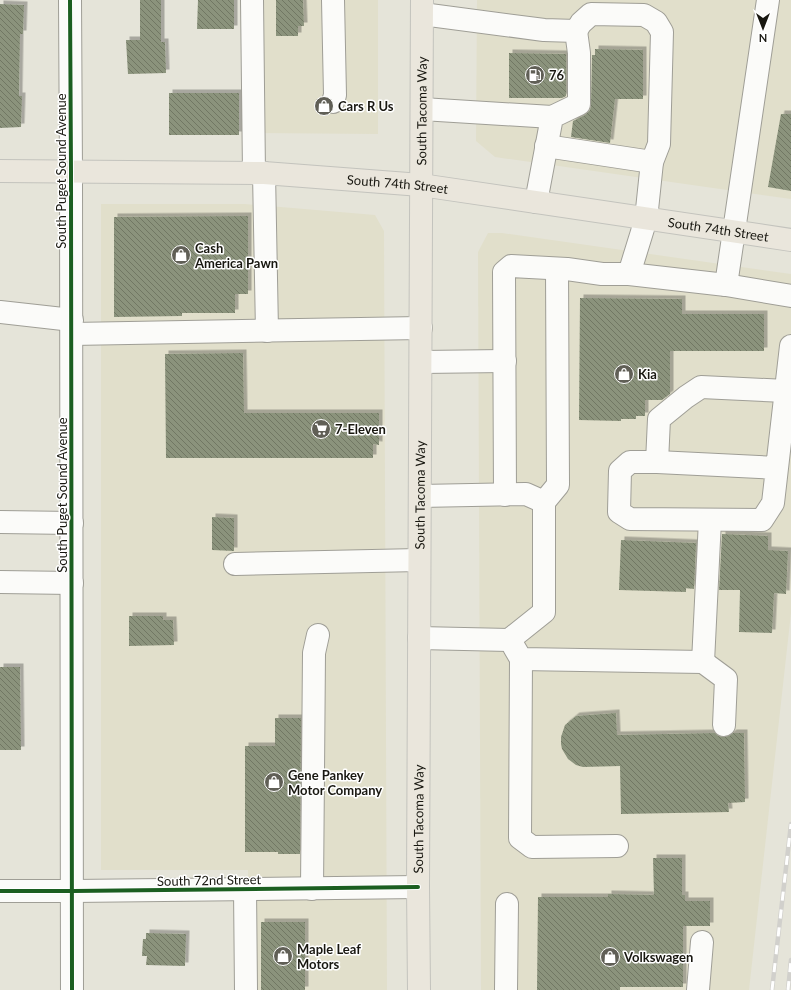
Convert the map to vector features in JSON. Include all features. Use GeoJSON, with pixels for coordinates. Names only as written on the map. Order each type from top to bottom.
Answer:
{"type":"FeatureCollection","features":[{"type":"Feature","properties":{"kind":"main road","name":"South Tacoma Way"},"geometry":{"type":"LineString","coordinates":[[419,990],[418,887],[422,7]]}},
{"type":"Feature","properties":{"kind":"main road","name":"South 74th Street"},"geometry":{"type":"LineString","coordinates":[[0,171],[259,173],[421,185],[791,240]]}},
{"type":"Feature","properties":{"kind":"street","name":"South Puget Sound Avenue"},"geometry":{"type":"LineString","coordinates":[[70,0],[72,171],[72,990]]}},
{"type":"Feature","properties":{"kind":"street"},"geometry":{"type":"LineString","coordinates":[[252,0],[267,331]]}},
{"type":"Feature","properties":{"kind":"street"},"geometry":{"type":"LineString","coordinates":[[332,102],[335,94],[333,0]]}},
{"type":"Feature","properties":{"kind":"street"},"geometry":{"type":"LineString","coordinates":[[726,285],[768,0]]}},
{"type":"Feature","properties":{"kind":"street"},"geometry":{"type":"LineString","coordinates":[[422,7],[544,30],[576,31]]}},
{"type":"Feature","properties":{"kind":"street"},"geometry":{"type":"LineString","coordinates":[[422,109],[552,117],[579,104],[579,53],[576,31],[591,14],[644,15],[656,22],[662,32],[659,144],[652,162],[646,219],[629,274]]}},
{"type":"Feature","properties":{"kind":"street"},"geometry":{"type":"LineString","coordinates":[[536,202],[552,117]]}},
{"type":"Feature","properties":{"kind":"street"},"geometry":{"type":"LineString","coordinates":[[546,146],[652,162]]}},
{"type":"Feature","properties":{"kind":"street"},"geometry":{"type":"LineString","coordinates":[[505,495],[504,272],[511,266],[602,274],[629,274],[726,285],[791,296]]}},
{"type":"Feature","properties":{"kind":"street"},"geometry":{"type":"LineString","coordinates":[[419,638],[509,640],[544,612],[544,502],[558,485],[557,269]]}},
{"type":"Feature","properties":{"kind":"street"},"geometry":{"type":"LineString","coordinates":[[0,312],[72,327],[267,331],[421,328]]}},
{"type":"Feature","properties":{"kind":"street"},"geometry":{"type":"LineString","coordinates":[[777,468],[630,462],[620,471],[619,512],[630,519],[762,520],[773,503],[791,346]]}},
{"type":"Feature","properties":{"kind":"street"},"geometry":{"type":"LineString","coordinates":[[420,362],[505,361]]}},
{"type":"Feature","properties":{"kind":"street"},"geometry":{"type":"LineString","coordinates":[[657,462],[659,419],[701,387],[786,391]]}},
{"type":"Feature","properties":{"kind":"street"},"geometry":{"type":"LineString","coordinates":[[420,496],[526,494],[544,502]]}},
{"type":"Feature","properties":{"kind":"street"},"geometry":{"type":"LineString","coordinates":[[703,662],[710,520]]}},
{"type":"Feature","properties":{"kind":"street"},"geometry":{"type":"LineString","coordinates":[[0,522],[72,523]]}},
{"type":"Feature","properties":{"kind":"street"},"geometry":{"type":"LineString","coordinates":[[235,564],[420,560]]}},
{"type":"Feature","properties":{"kind":"street"},"geometry":{"type":"LineString","coordinates":[[0,582],[72,583]]}},
{"type":"Feature","properties":{"kind":"street"},"geometry":{"type":"LineString","coordinates":[[312,888],[314,653],[318,635]]}},
{"type":"Feature","properties":{"kind":"street"},"geometry":{"type":"LineString","coordinates":[[509,640],[521,659],[520,838],[532,847],[617,846]]}},
{"type":"Feature","properties":{"kind":"street"},"geometry":{"type":"LineString","coordinates":[[521,659],[703,662],[726,679],[724,725]]}},
{"type":"Feature","properties":{"kind":"street","name":"South 72nd Street"},"geometry":{"type":"LineString","coordinates":[[0,891],[418,887]]}},
{"type":"Feature","properties":{"kind":"street"},"geometry":{"type":"LineString","coordinates":[[245,889],[246,990]]}},
{"type":"Feature","properties":{"kind":"street"},"geometry":{"type":"LineString","coordinates":[[506,990],[507,904]]}},
{"type":"Feature","properties":{"kind":"street"},"geometry":{"type":"LineString","coordinates":[[698,990],[702,942]]}},
{"type":"Feature","properties":{"kind":"shaded area"},"geometry":{"type":"Polygon","coordinates":[[[256,0],[378,0],[378,134],[255,133],[256,0]]]}},
{"type":"Feature","properties":{"kind":"shaded area"},"geometry":{"type":"Polygon","coordinates":[[[477,0],[791,0],[791,199],[495,157],[476,141],[477,0]]]}},
{"type":"Feature","properties":{"kind":"shaded area"},"geometry":{"type":"Polygon","coordinates":[[[101,204],[245,204],[375,215],[384,231],[387,990],[249,990],[248,870],[101,870],[101,204]]]}},
{"type":"Feature","properties":{"kind":"shaded area"},"geometry":{"type":"Polygon","coordinates":[[[488,233],[502,233],[791,274],[791,613],[749,990],[481,990],[478,252],[488,233]]]}},
{"type":"Feature","properties":{"kind":"building"},"geometry":{"type":"Polygon","coordinates":[[[140,0],[161,0],[161,42],[165,42],[166,73],[128,74],[126,40],[140,40],[140,0]]]}},
{"type":"Feature","properties":{"kind":"building"},"geometry":{"type":"Polygon","coordinates":[[[198,0],[234,0],[234,29],[197,29],[198,0]]]}},
{"type":"Feature","properties":{"kind":"building"},"geometry":{"type":"Polygon","coordinates":[[[276,0],[303,0],[304,26],[298,26],[298,36],[276,36],[276,0]]]}},
{"type":"Feature","properties":{"kind":"building"},"geometry":{"type":"Polygon","coordinates":[[[0,4],[24,5],[23,34],[20,34],[19,96],[22,96],[21,127],[0,128],[0,4]]]}},
{"type":"Feature","properties":{"kind":"building"},"geometry":{"type":"Polygon","coordinates":[[[595,49],[643,50],[643,99],[615,99],[610,143],[571,137],[573,121],[585,115],[590,110],[592,55],[595,55],[595,49]]]}},
{"type":"Feature","properties":{"kind":"building"},"geometry":{"type":"Polygon","coordinates":[[[509,53],[566,54],[566,96],[562,98],[509,98],[509,53]]]}},
{"type":"Feature","properties":{"kind":"building"},"geometry":{"type":"Polygon","coordinates":[[[169,93],[239,93],[239,135],[169,135],[169,93]]]}},
{"type":"Feature","properties":{"kind":"building"},"geometry":{"type":"Polygon","coordinates":[[[781,114],[791,114],[791,191],[768,187],[781,114]]]}},
{"type":"Feature","properties":{"kind":"building","name":"Cash America Pawn"},"geometry":{"type":"Polygon","coordinates":[[[248,216],[248,294],[235,294],[235,313],[182,313],[182,316],[114,317],[114,217],[248,216]]]}},
{"type":"Feature","properties":{"kind":"building","name":"Kia"},"geometry":{"type":"Polygon","coordinates":[[[580,298],[682,299],[682,314],[764,314],[764,351],[670,351],[670,394],[662,400],[645,400],[645,416],[636,416],[636,419],[621,419],[621,421],[579,420],[580,298]]]}},
{"type":"Feature","properties":{"kind":"building"},"geometry":{"type":"Polygon","coordinates":[[[243,353],[244,413],[379,413],[379,445],[373,444],[373,458],[166,458],[165,354],[243,353]]]}},
{"type":"Feature","properties":{"kind":"building"},"geometry":{"type":"Polygon","coordinates":[[[212,517],[234,518],[234,551],[212,550],[212,517]]]}},
{"type":"Feature","properties":{"kind":"building"},"geometry":{"type":"Polygon","coordinates":[[[722,534],[768,536],[768,550],[788,551],[786,594],[774,593],[772,633],[739,632],[740,590],[719,590],[722,534]]]}},
{"type":"Feature","properties":{"kind":"building"},"geometry":{"type":"Polygon","coordinates":[[[621,540],[696,543],[694,589],[686,588],[686,592],[619,590],[621,540]]]}},
{"type":"Feature","properties":{"kind":"building"},"geometry":{"type":"Polygon","coordinates":[[[129,616],[163,616],[163,620],[173,620],[174,645],[129,646],[129,616]]]}},
{"type":"Feature","properties":{"kind":"building"},"geometry":{"type":"Polygon","coordinates":[[[0,667],[20,667],[21,750],[0,750],[0,667]]]}},
{"type":"Feature","properties":{"kind":"building"},"geometry":{"type":"Polygon","coordinates":[[[616,713],[617,735],[715,733],[718,736],[724,737],[733,733],[744,733],[745,802],[728,803],[729,812],[621,814],[620,766],[583,767],[576,765],[568,759],[562,749],[561,744],[561,737],[565,725],[576,716],[616,713]]]}},
{"type":"Feature","properties":{"kind":"building","name":"Gene Pankey Motor Company"},"geometry":{"type":"Polygon","coordinates":[[[275,718],[301,718],[300,854],[245,852],[245,746],[275,746],[275,718]]]}},
{"type":"Feature","properties":{"kind":"building","name":"Volkswagen"},"geometry":{"type":"Polygon","coordinates":[[[653,858],[682,858],[682,895],[685,895],[685,901],[710,901],[710,926],[683,926],[683,987],[620,987],[620,990],[537,990],[538,897],[608,897],[608,894],[654,895],[653,858]]]}},
{"type":"Feature","properties":{"kind":"building","name":"Maple Leaf Motors"},"geometry":{"type":"Polygon","coordinates":[[[261,922],[305,922],[305,990],[261,990],[261,922]]]}},
{"type":"Feature","properties":{"kind":"building"},"geometry":{"type":"Polygon","coordinates":[[[146,933],[186,934],[185,966],[146,965],[147,956],[142,956],[143,939],[146,939],[146,933]]]}},
{"type":"Feature","properties":{"kind":"railway"},"geometry":{"type":"LineString","coordinates":[[772,990],[791,824]]}},
{"type":"Feature","properties":{"kind":"railway"},"geometry":{"type":"LineString","coordinates":[[788,990],[791,960]]}},
{"type":"Feature","properties":{"kind":"cycle path"},"geometry":{"type":"LineString","coordinates":[[70,0],[72,990]]}},
{"type":"Feature","properties":{"kind":"cycle path"},"geometry":{"type":"LineString","coordinates":[[0,891],[418,887]]}},
{"type":"Feature","properties":{"kind":"place","name":"76"},"geometry":{"type":"Point","coordinates":[535,75]}},
{"type":"Feature","properties":{"kind":"place","name":"Cars R Us"},"geometry":{"type":"Point","coordinates":[324,106]}},
{"type":"Feature","properties":{"kind":"place","name":"Cash America Pawn"},"geometry":{"type":"Point","coordinates":[181,255]}},
{"type":"Feature","properties":{"kind":"place","name":"Kia"},"geometry":{"type":"Point","coordinates":[624,374]}},
{"type":"Feature","properties":{"kind":"place","name":"7-Eleven"},"geometry":{"type":"Point","coordinates":[321,429]}},
{"type":"Feature","properties":{"kind":"place","name":"Gene Pankey Motor Company"},"geometry":{"type":"Point","coordinates":[274,782]}},
{"type":"Feature","properties":{"kind":"place","name":"Maple Leaf Motors"},"geometry":{"type":"Point","coordinates":[283,956]}},
{"type":"Feature","properties":{"kind":"place","name":"Volkswagen"},"geometry":{"type":"Point","coordinates":[610,957]}}]}
